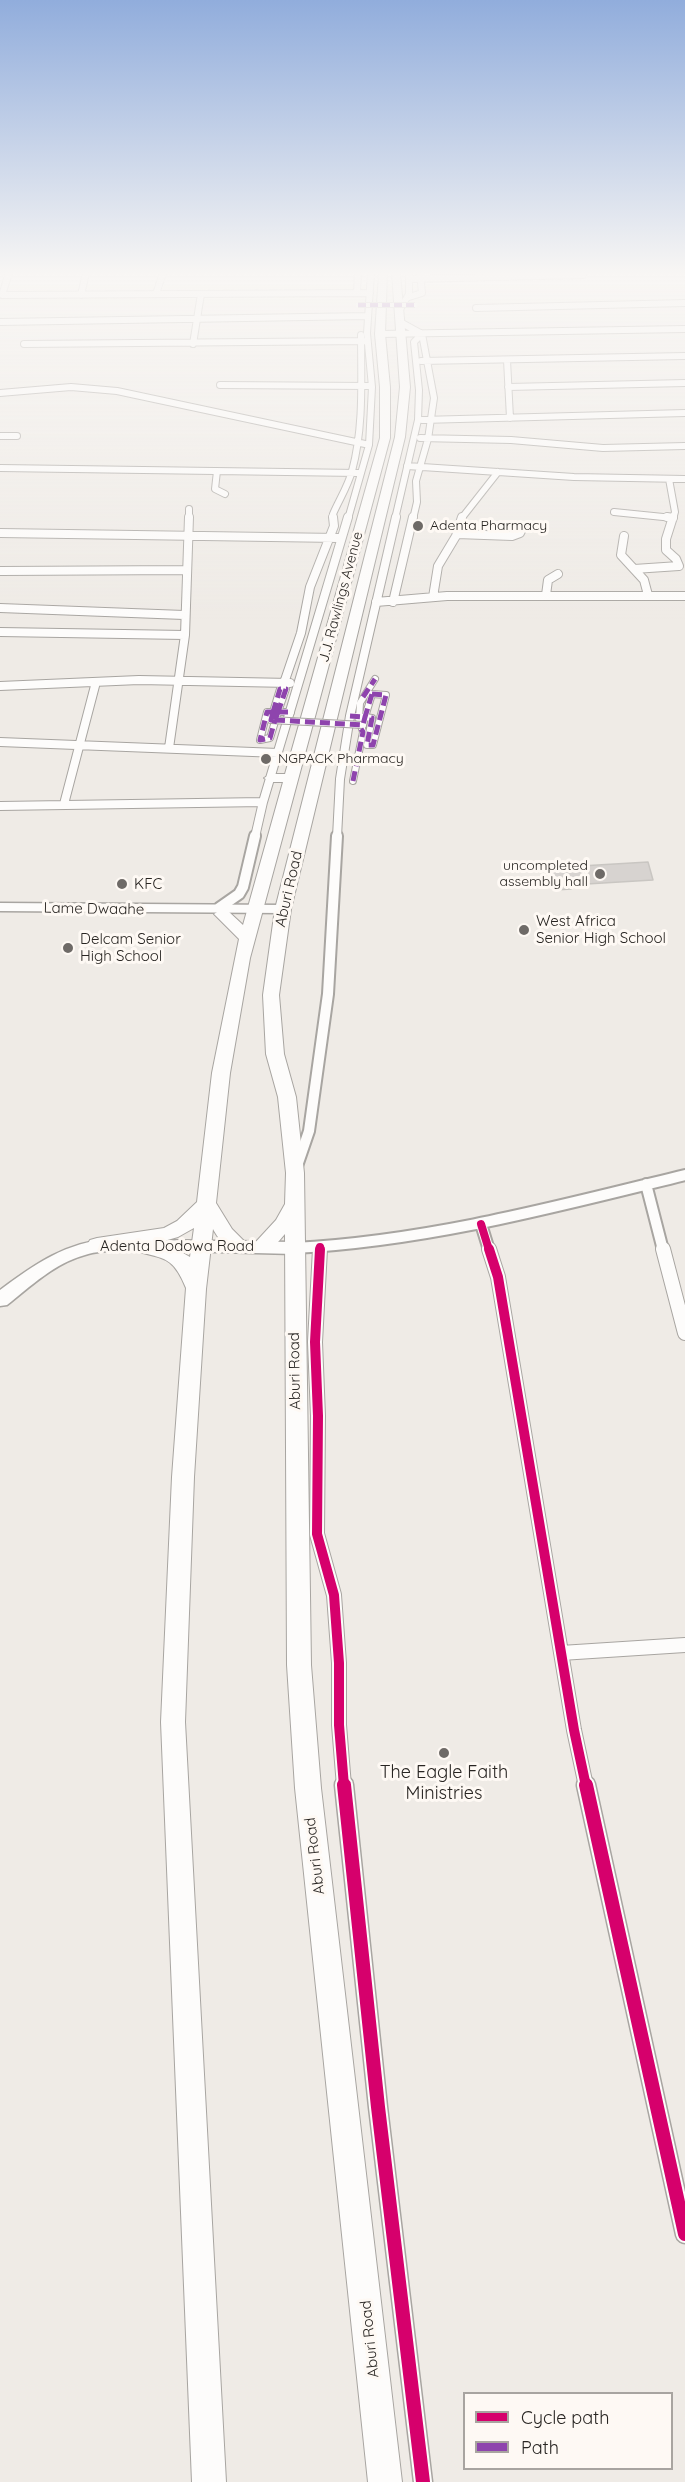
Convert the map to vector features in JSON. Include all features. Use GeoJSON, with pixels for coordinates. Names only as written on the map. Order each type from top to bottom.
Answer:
{"type":"FeatureCollection","features":[{"type":"Feature","properties":{"kind":"highway","name":"J.J. Rawlings Avenue"},"geometry":{"type":"LineString","coordinates":[[201,1247],[221,1073],[247,937],[385,438],[387,389]]}},
{"type":"Feature","properties":{"kind":"highway","name":"Aburi Road"},"geometry":{"type":"LineString","coordinates":[[385,2482],[308,1788],[299,1665],[307,1247],[295,1202],[295,1173],[287,1097],[275,1054],[271,995],[283,913],[333,702],[369,608],[400,438],[403,389]]}},
{"type":"Feature","properties":{"kind":"highway"},"geometry":{"type":"LineString","coordinates":[[372,404],[386,396]]}},
{"type":"Feature","properties":{"kind":"highway"},"geometry":{"type":"LineString","coordinates":[[338,552],[352,553]]}},
{"type":"Feature","properties":{"kind":"highway"},"geometry":{"type":"LineString","coordinates":[[307,661],[323,663]]}},
{"type":"Feature","properties":{"kind":"highway"},"geometry":{"type":"LineString","coordinates":[[271,778],[290,778]]}},
{"type":"Feature","properties":{"kind":"highway"},"geometry":{"type":"LineString","coordinates":[[220,911],[247,937]]}},
{"type":"Feature","properties":{"kind":"highway"},"geometry":{"type":"LineString","coordinates":[[262,1246],[283,1224],[295,1202]]}},
{"type":"Feature","properties":{"kind":"highway"},"geometry":{"type":"LineString","coordinates":[[97,1245],[160,1236],[176,1231],[188,1225],[207,1203],[225,1233],[240,1246]]}},
{"type":"Feature","properties":{"kind":"highway"},"geometry":{"type":"LineString","coordinates":[[142,1246],[183,1260],[192,1272],[196,1289]]}},
{"type":"Feature","properties":{"kind":"highway"},"geometry":{"type":"LineString","coordinates":[[201,1247],[183,1477],[173,1722],[209,2482]]}},
{"type":"Feature","properties":{"kind":"main road","name":"Adenta Dodowa Road"},"geometry":{"type":"LineString","coordinates":[[0,1300],[55,1258],[75,1249],[97,1245],[307,1247]]}},
{"type":"Feature","properties":{"kind":"street"},"geometry":{"type":"LineString","coordinates":[[4,393],[51,389]]}},
{"type":"Feature","properties":{"kind":"street"},"geometry":{"type":"LineString","coordinates":[[92,389],[117,391],[369,445]]}},
{"type":"Feature","properties":{"kind":"street"},"geometry":{"type":"LineString","coordinates":[[284,683],[301,633],[307,596],[330,538],[336,505],[352,473],[358,443],[361,389]]}},
{"type":"Feature","properties":{"kind":"street"},"geometry":{"type":"LineString","coordinates":[[220,911],[239,894],[243,887],[263,802],[362,473],[369,445],[372,389]]}},
{"type":"Feature","properties":{"kind":"street"},"geometry":{"type":"LineString","coordinates":[[295,1173],[309,1131],[328,994],[340,779],[355,717],[369,608],[414,438],[418,420],[419,389]]}},
{"type":"Feature","properties":{"kind":"street"},"geometry":{"type":"LineString","coordinates":[[393,602],[417,502],[416,485],[428,439],[434,398],[433,389]]}},
{"type":"Feature","properties":{"kind":"street"},"geometry":{"type":"LineString","coordinates":[[508,389],[510,418]]}},
{"type":"Feature","properties":{"kind":"street"},"geometry":{"type":"LineString","coordinates":[[418,420],[685,413]]}},
{"type":"Feature","properties":{"kind":"street"},"geometry":{"type":"LineString","coordinates":[[0,435],[17,436]]}},
{"type":"Feature","properties":{"kind":"street"},"geometry":{"type":"LineString","coordinates":[[414,438],[512,440],[603,448],[685,446]]}},
{"type":"Feature","properties":{"kind":"street"},"geometry":{"type":"LineString","coordinates":[[407,466],[574,477],[685,479]]}},
{"type":"Feature","properties":{"kind":"street"},"geometry":{"type":"LineString","coordinates":[[0,468],[362,473]]}},
{"type":"Feature","properties":{"kind":"street"},"geometry":{"type":"LineString","coordinates":[[217,471],[215,489],[225,494]]}},
{"type":"Feature","properties":{"kind":"street"},"geometry":{"type":"LineString","coordinates":[[433,597],[438,566],[457,534],[460,520],[498,472]]}},
{"type":"Feature","properties":{"kind":"street"},"geometry":{"type":"LineString","coordinates":[[634,569],[679,566],[676,559],[666,550],[666,539],[674,515],[669,479]]}},
{"type":"Feature","properties":{"kind":"street"},"geometry":{"type":"LineString","coordinates":[[169,748],[185,635],[189,509]]}},
{"type":"Feature","properties":{"kind":"street"},"geometry":{"type":"LineString","coordinates":[[614,512],[674,515],[685,513]]}},
{"type":"Feature","properties":{"kind":"street"},"geometry":{"type":"LineString","coordinates":[[457,534],[512,536],[520,533],[523,526]]}},
{"type":"Feature","properties":{"kind":"street"},"geometry":{"type":"LineString","coordinates":[[0,533],[342,538]]}},
{"type":"Feature","properties":{"kind":"street"},"geometry":{"type":"LineString","coordinates":[[624,536],[621,555],[644,580],[648,595]]}},
{"type":"Feature","properties":{"kind":"street"},"geometry":{"type":"LineString","coordinates":[[0,571],[187,570]]}},
{"type":"Feature","properties":{"kind":"street"},"geometry":{"type":"LineString","coordinates":[[546,595],[549,580],[558,574]]}},
{"type":"Feature","properties":{"kind":"street"},"geometry":{"type":"LineString","coordinates":[[369,608],[393,602],[433,597],[685,596]]}},
{"type":"Feature","properties":{"kind":"street"},"geometry":{"type":"LineString","coordinates":[[0,608],[184,615]]}},
{"type":"Feature","properties":{"kind":"street"},"geometry":{"type":"LineString","coordinates":[[0,632],[185,635]]}},
{"type":"Feature","properties":{"kind":"street"},"geometry":{"type":"LineString","coordinates":[[353,781],[363,732],[355,717],[363,695],[375,679]]}},
{"type":"Feature","properties":{"kind":"street"},"geometry":{"type":"LineString","coordinates":[[0,686],[96,681],[300,683]]}},
{"type":"Feature","properties":{"kind":"street"},"geometry":{"type":"LineString","coordinates":[[64,804],[96,681]]}},
{"type":"Feature","properties":{"kind":"street"},"geometry":{"type":"LineString","coordinates":[[291,712],[279,712],[267,712],[260,740],[270,738],[273,723],[276,717],[279,708],[283,699],[286,689],[280,689],[279,695],[273,711],[271,720],[363,725],[366,714],[372,694],[386,694],[373,745],[368,745],[372,718],[366,718],[355,717]]}},
{"type":"Feature","properties":{"kind":"street"},"geometry":{"type":"LineString","coordinates":[[0,742],[278,753]]}},
{"type":"Feature","properties":{"kind":"street"},"geometry":{"type":"LineString","coordinates":[[0,806],[263,802]]}},
{"type":"Feature","properties":{"kind":"street","name":"Lame Dwaahe"},"geometry":{"type":"LineString","coordinates":[[0,907],[283,913]]}},
{"type":"Feature","properties":{"kind":"street"},"geometry":{"type":"LineString","coordinates":[[423,2482],[377,2096],[345,1795],[339,1725],[339,1663],[334,1595],[317,1534],[318,1427],[315,1342],[307,1247],[346,1247],[440,1233],[685,1175]]}},
{"type":"Feature","properties":{"kind":"street"},"geometry":{"type":"LineString","coordinates":[[646,1184],[685,1333]]}},
{"type":"Feature","properties":{"kind":"street"},"geometry":{"type":"LineString","coordinates":[[481,1224],[498,1277],[574,1730],[685,2234]]}},
{"type":"Feature","properties":{"kind":"street"},"geometry":{"type":"LineString","coordinates":[[561,1653],[685,1645]]}},
{"type":"Feature","properties":{"kind":"building","name":"uncompleted assembly hall"},"geometry":{"type":"Polygon","coordinates":[[[648,862],[653,880],[570,885],[571,889],[556,890],[545,863],[561,863],[564,867],[648,862]]]}},
{"type":"Feature","properties":{"kind":"marked path"},"geometry":{"type":"LineString","coordinates":[[363,697],[375,679]]}},
{"type":"Feature","properties":{"kind":"marked path"},"geometry":{"type":"LineString","coordinates":[[291,712],[267,712],[260,740],[270,738],[273,726],[275,720],[277,714],[279,707],[286,689],[280,689],[271,720],[363,725],[372,694],[386,695],[373,745],[367,745],[372,718],[350,716]]}},
{"type":"Feature","properties":{"kind":"marked path"},"geometry":{"type":"LineString","coordinates":[[353,781],[363,732],[361,729]]}},
{"type":"Feature","properties":{"kind":"cycle path"},"geometry":{"type":"LineString","coordinates":[[481,1224],[498,1277],[574,1730],[685,2234]]}},
{"type":"Feature","properties":{"kind":"cycle path"},"geometry":{"type":"LineString","coordinates":[[320,1247],[315,1342],[318,1416],[317,1534],[334,1595],[339,1663],[339,1725],[345,1795],[378,2107],[423,2482]]}},
{"type":"Feature","properties":{"kind":"place","name":"Adenta Pharmacy"},"geometry":{"type":"Point","coordinates":[418,526]}},
{"type":"Feature","properties":{"kind":"place","name":"NGPACK Pharmacy"},"geometry":{"type":"Point","coordinates":[266,759]}},
{"type":"Feature","properties":{"kind":"place","name":"uncompleted assembly hall"},"geometry":{"type":"Point","coordinates":[600,874]}},
{"type":"Feature","properties":{"kind":"place","name":"KFC"},"geometry":{"type":"Point","coordinates":[122,884]}},
{"type":"Feature","properties":{"kind":"place","name":"West Africa Senior High School"},"geometry":{"type":"Point","coordinates":[524,930]}},
{"type":"Feature","properties":{"kind":"place","name":"Delcam Senior High School"},"geometry":{"type":"Point","coordinates":[68,948]}},
{"type":"Feature","properties":{"kind":"place","name":"The Eagle Faith Ministries"},"geometry":{"type":"Point","coordinates":[444,1753]}}]}
